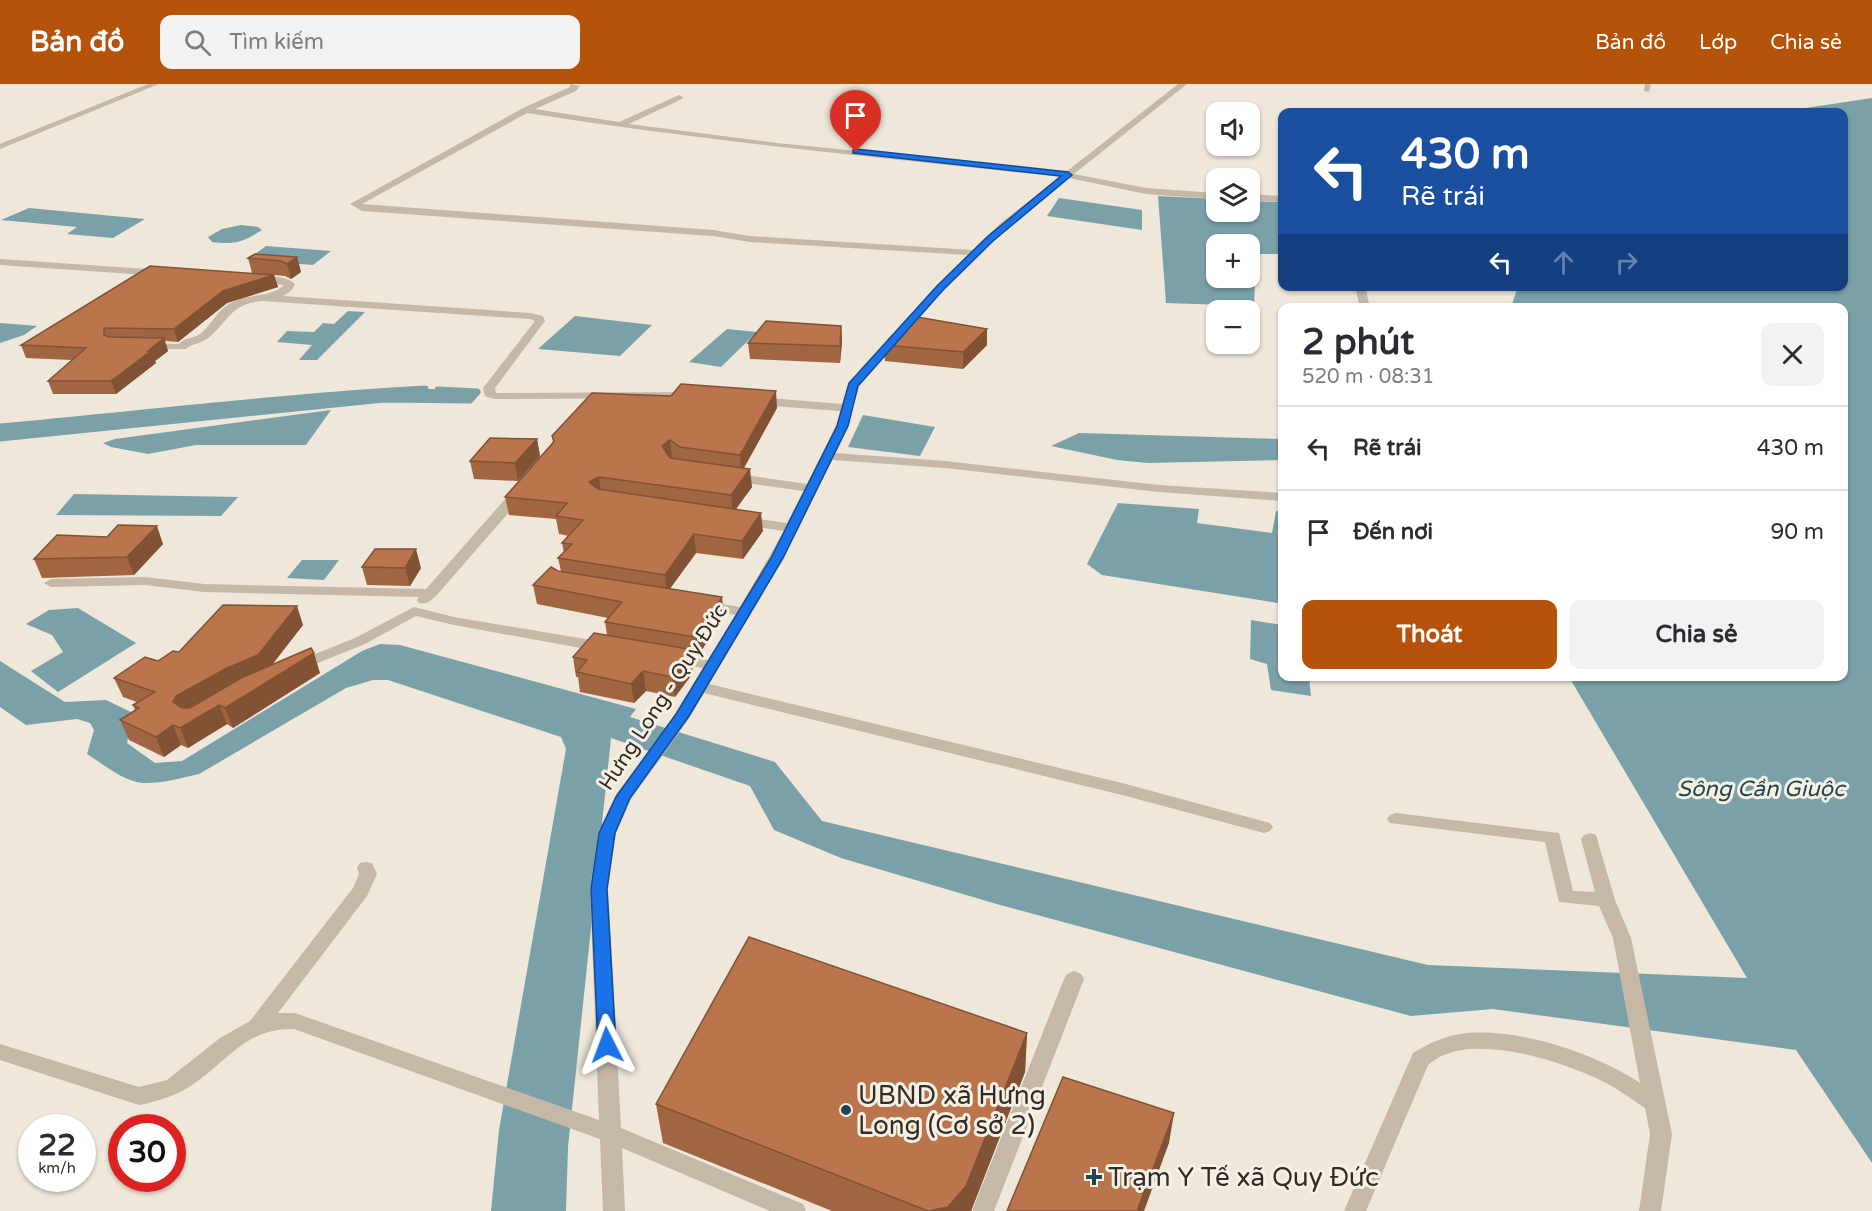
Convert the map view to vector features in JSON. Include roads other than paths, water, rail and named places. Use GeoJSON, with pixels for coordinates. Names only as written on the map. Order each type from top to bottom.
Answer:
{"type":"FeatureCollection","features":[{"type":"Feature","properties":{"kind":"street"},"geometry":{"type":"LineString","coordinates":[[0,147],[155,84]]}},
{"type":"Feature","properties":{"kind":"street"},"geometry":{"type":"LineString","coordinates":[[574,84],[576,86],[573,89],[526,110],[355,204],[362,208],[713,233],[750,239],[976,253]]}},
{"type":"Feature","properties":{"kind":"street","name":"Hưng Long - Quy Đức"},"geometry":{"type":"LineString","coordinates":[[614,1211],[599,889],[607,833],[623,797],[682,716],[777,558],[842,426],[853,385],[940,288],[1004,225],[1184,84]]}},
{"type":"Feature","properties":{"kind":"street"},"geometry":{"type":"LineString","coordinates":[[620,125],[679,98]]}},
{"type":"Feature","properties":{"kind":"street"},"geometry":{"type":"LineString","coordinates":[[526,110],[620,125],[777,145],[1068,175],[1146,190],[1206,195]]}},
{"type":"Feature","properties":{"kind":"street"},"geometry":{"type":"LineString","coordinates":[[1260,198],[1278,199]]}},
{"type":"Feature","properties":{"kind":"street"},"geometry":{"type":"LineString","coordinates":[[0,261],[178,274]]}},
{"type":"Feature","properties":{"kind":"street"},"geometry":{"type":"LineString","coordinates":[[250,279],[288,282],[288,288],[273,298]]}},
{"type":"Feature","properties":{"kind":"street"},"geometry":{"type":"LineString","coordinates":[[136,345],[182,347],[188,341],[202,338],[230,307],[254,299],[273,298],[535,316],[540,321],[489,388],[489,394],[494,396],[700,396]]}},
{"type":"Feature","properties":{"kind":"street"},"geometry":{"type":"LineString","coordinates":[[744,399],[848,403]]}},
{"type":"Feature","properties":{"kind":"street"},"geometry":{"type":"LineString","coordinates":[[827,456],[930,463],[1143,487],[1278,497]]}},
{"type":"Feature","properties":{"kind":"street"},"geometry":{"type":"LineString","coordinates":[[722,476],[812,488]]}},
{"type":"Feature","properties":{"kind":"street"},"geometry":{"type":"LineString","coordinates":[[281,674],[360,641],[414,611],[527,483]]}},
{"type":"Feature","properties":{"kind":"street"},"geometry":{"type":"LineString","coordinates":[[725,518],[792,528]]}},
{"type":"Feature","properties":{"kind":"street"},"geometry":{"type":"LineString","coordinates":[[51,583],[145,581],[204,588],[431,593]]}},
{"type":"Feature","properties":{"kind":"street"},"geometry":{"type":"LineString","coordinates":[[688,603],[745,612]]}},
{"type":"Feature","properties":{"kind":"street"},"geometry":{"type":"LineString","coordinates":[[414,611],[454,621],[619,649]]}},
{"type":"Feature","properties":{"kind":"street"},"geometry":{"type":"LineString","coordinates":[[654,655],[712,665]]}},
{"type":"Feature","properties":{"kind":"street"},"geometry":{"type":"LineString","coordinates":[[699,687],[1122,789],[1264,827]]}},
{"type":"Feature","properties":{"kind":"street"},"geometry":{"type":"LineString","coordinates":[[1396,819],[1553,837],[1565,897],[1606,900]]}},
{"type":"Feature","properties":{"kind":"street"},"geometry":{"type":"LineString","coordinates":[[1590,839],[1606,900],[1622,938],[1661,1134],[1650,1211]]}},
{"type":"Feature","properties":{"kind":"street"},"geometry":{"type":"LineString","coordinates":[[257,1026],[361,891],[368,874],[366,868]]}},
{"type":"Feature","properties":{"kind":"street"},"geometry":{"type":"LineString","coordinates":[[983,1211],[1074,979]]}},
{"type":"Feature","properties":{"kind":"street"},"geometry":{"type":"LineString","coordinates":[[0,1052],[139,1096],[155,1095],[183,1082],[235,1039],[257,1026],[271,1022],[295,1022],[612,1134],[795,1211]]}},
{"type":"Feature","properties":{"kind":"street"},"geometry":{"type":"LineString","coordinates":[[1355,1211],[1420,1059],[1431,1048],[1455,1042],[1478,1041],[1561,1056],[1609,1075],[1655,1103]]}},
{"type":"Feature","properties":{"kind":"water","name":"Sông Cần Giuộc"},"geometry":{"type":"Polygon","coordinates":[[[1872,98],[1872,1163],[1796,1050],[1493,1009],[1411,1016],[1000,905],[841,858],[774,830],[750,786],[611,738],[568,1147],[566,1211],[491,1211],[499,1130],[566,749],[561,737],[388,680],[373,680],[346,688],[199,774],[164,782],[142,783],[120,776],[87,754],[94,730],[90,723],[77,719],[26,725],[0,707],[0,661],[65,702],[106,700],[133,713],[127,743],[155,763],[182,761],[362,651],[380,644],[400,645],[636,709],[630,717],[775,762],[822,821],[1428,965],[1747,978],[1571,681],[1848,681],[1848,303],[1512,303],[1517,291],[1848,291],[1848,108],[1806,108],[1872,98]]]}},
{"type":"Feature","properties":{"kind":"water"},"geometry":{"type":"Polygon","coordinates":[[[1158,196],[1206,198],[1206,222],[1260,222],[1260,201],[1278,202],[1278,254],[1260,254],[1260,234],[1206,234],[1206,288],[1255,288],[1254,300],[1206,300],[1206,304],[1166,303],[1158,196]]]}},
{"type":"Feature","properties":{"kind":"water"},"geometry":{"type":"Polygon","coordinates":[[[1059,198],[1142,210],[1142,230],[1047,216],[1059,198]]]}},
{"type":"Feature","properties":{"kind":"water"},"geometry":{"type":"Polygon","coordinates":[[[29,208],[145,219],[113,238],[67,234],[77,227],[1,220],[29,208]]]}},
{"type":"Feature","properties":{"kind":"water"},"geometry":{"type":"Polygon","coordinates":[[[241,225],[258,227],[262,230],[244,240],[232,243],[212,242],[208,237],[222,229],[241,225]]]}},
{"type":"Feature","properties":{"kind":"water"},"geometry":{"type":"Polygon","coordinates":[[[266,246],[331,251],[313,265],[247,260],[266,246]]]}},
{"type":"Feature","properties":{"kind":"water"},"geometry":{"type":"Polygon","coordinates":[[[348,311],[365,312],[317,360],[299,360],[312,345],[277,342],[287,331],[314,332],[323,323],[334,324],[348,311]]]}},
{"type":"Feature","properties":{"kind":"water"},"geometry":{"type":"Polygon","coordinates":[[[575,316],[652,325],[620,356],[538,349],[575,316]]]}},
{"type":"Feature","properties":{"kind":"water"},"geometry":{"type":"Polygon","coordinates":[[[0,323],[37,326],[24,335],[0,343],[0,323]]]}},
{"type":"Feature","properties":{"kind":"water"},"geometry":{"type":"Polygon","coordinates":[[[727,329],[757,332],[721,367],[689,362],[727,329]]]}},
{"type":"Feature","properties":{"kind":"water"},"geometry":{"type":"Polygon","coordinates":[[[430,389],[477,392],[470,400],[384,399],[0,438],[0,427],[346,394],[430,389]]]}},
{"type":"Feature","properties":{"kind":"water"},"geometry":{"type":"Polygon","coordinates":[[[331,410],[306,445],[196,445],[148,454],[111,447],[103,443],[115,439],[331,410]]]}},
{"type":"Feature","properties":{"kind":"water"},"geometry":{"type":"Polygon","coordinates":[[[863,415],[935,427],[920,456],[848,447],[863,415]]]}},
{"type":"Feature","properties":{"kind":"water"},"geometry":{"type":"Polygon","coordinates":[[[1079,433],[1278,439],[1278,460],[1148,463],[1117,460],[1051,446],[1079,433]]]}},
{"type":"Feature","properties":{"kind":"water"},"geometry":{"type":"Polygon","coordinates":[[[74,494],[238,497],[221,516],[56,515],[74,494]]]}},
{"type":"Feature","properties":{"kind":"water"},"geometry":{"type":"Polygon","coordinates":[[[1118,503],[1199,509],[1197,523],[1272,533],[1276,511],[1278,511],[1278,603],[1102,575],[1087,564],[1118,503]]]}},
{"type":"Feature","properties":{"kind":"water"},"geometry":{"type":"Polygon","coordinates":[[[302,560],[339,560],[324,580],[287,578],[302,560]]]}},
{"type":"Feature","properties":{"kind":"water"},"geometry":{"type":"Polygon","coordinates":[[[78,608],[136,643],[58,692],[31,671],[63,652],[52,635],[26,624],[49,610],[78,608]]]}},
{"type":"Feature","properties":{"kind":"water"},"geometry":{"type":"Polygon","coordinates":[[[1251,620],[1278,624],[1278,681],[1309,681],[1311,696],[1271,690],[1267,664],[1250,659],[1251,620]]]}},
{"type":"Feature","properties":{"kind":"waterway"},"geometry":{"type":"LineString","coordinates":[[0,427],[266,401],[425,389]]}},
{"type":"Feature","properties":{"kind":"waterway"},"geometry":{"type":"LineString","coordinates":[[0,438],[384,399],[470,400],[477,392],[438,390]]}},
{"type":"Feature","properties":{"kind":"place","name":"UBND xã Hưng Long (Cơ sở 2)"},"geometry":{"type":"Point","coordinates":[846,1110]}},
{"type":"Feature","properties":{"kind":"place","name":"Trạm Y Tế xã Quy Đức"},"geometry":{"type":"Point","coordinates":[1094,1177]}}]}
